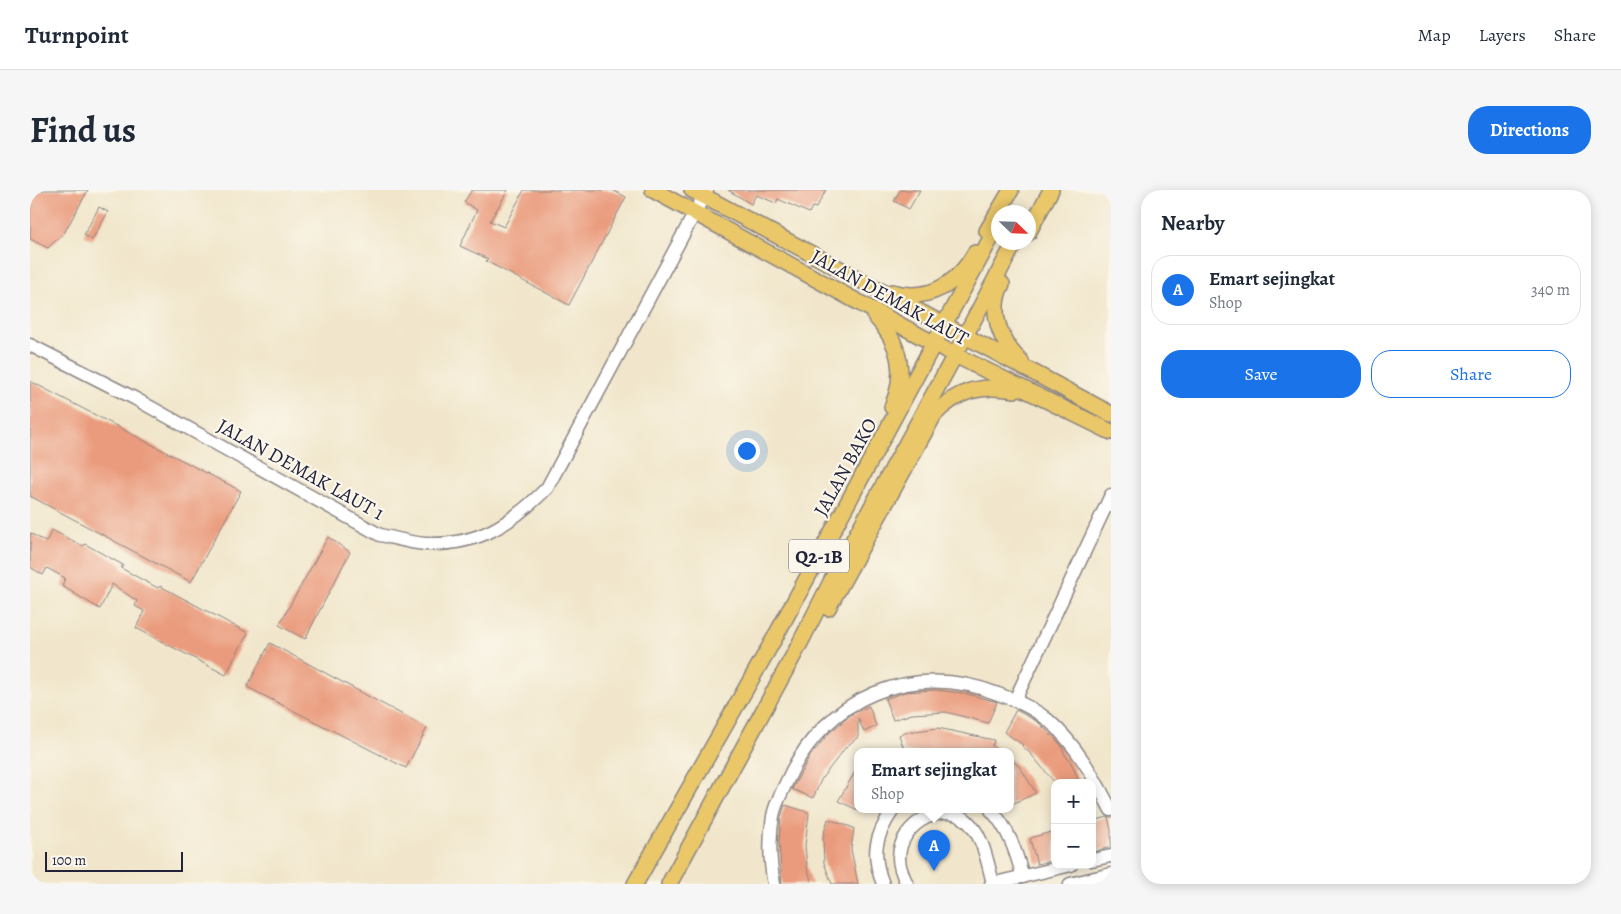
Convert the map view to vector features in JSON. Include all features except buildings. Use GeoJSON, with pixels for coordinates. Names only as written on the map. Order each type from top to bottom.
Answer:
{"type":"FeatureCollection","features":[{"type":"Feature","properties":{"kind":"main road","name":"JALAN DEMAK LAUT"},"geometry":{"type":"LineString","coordinates":[[653,190],[955,355],[1111,432]]}},
{"type":"Feature","properties":{"kind":"main road"},"geometry":{"type":"LineString","coordinates":[[871,286],[909,296],[919,295],[931,292],[956,277],[970,261],[1011,190]]}},
{"type":"Feature","properties":{"kind":"main road"},"geometry":{"type":"LineString","coordinates":[[1009,205],[1017,190]]}},
{"type":"Feature","properties":{"kind":"main road"},"geometry":{"type":"LineString","coordinates":[[1035,205],[1043,190]]}},
{"type":"Feature","properties":{"kind":"main road"},"geometry":{"type":"LineString","coordinates":[[1036,218],[1051,190]]}},
{"type":"Feature","properties":{"kind":"main road","name":"JALAN DEMAK LAUT"},"geometry":{"type":"LineString","coordinates":[[700,192],[965,337],[1111,414]]}},
{"type":"Feature","properties":{"kind":"main road","name":"JALAN BAKO"},"geometry":{"type":"LineString","coordinates":[[635,884],[774,639],[991,238]]}},
{"type":"Feature","properties":{"kind":"main road"},"geometry":{"type":"LineString","coordinates":[[669,884],[1011,250]]}},
{"type":"Feature","properties":{"kind":"main road"},"geometry":{"type":"LineString","coordinates":[[1020,250],[998,290],[995,303],[999,329],[1006,344],[1014,355],[1036,374]]}},
{"type":"Feature","properties":{"kind":"main road"},"geometry":{"type":"LineString","coordinates":[[774,639],[776,621],[893,405],[898,392],[900,363],[895,346],[888,329],[866,306]]}},
{"type":"Feature","properties":{"kind":"main road"},"geometry":{"type":"LineString","coordinates":[[797,649],[811,639],[934,415],[944,404],[963,393],[983,388],[995,387],[1028,392]]}},
{"type":"Feature","properties":{"kind":"street","name":"JALAN DEMAK LAUT 1"},"geometry":{"type":"LineString","coordinates":[[30,345],[134,398],[380,535],[424,544],[463,542],[503,525],[525,509],[547,488],[694,213],[700,192]]}},
{"type":"Feature","properties":{"kind":"street"},"geometry":{"type":"LineString","coordinates":[[1015,700],[1111,495]]}},
{"type":"Feature","properties":{"kind":"street"},"geometry":{"type":"LineString","coordinates":[[774,884],[771,846],[773,815],[800,755],[816,735],[837,715],[858,701],[894,686],[924,681],[967,684],[1015,700],[1039,713],[1064,735],[1095,779],[1111,810]]}},
{"type":"Feature","properties":{"kind":"street"},"geometry":{"type":"LineString","coordinates":[[883,884],[878,869],[876,848],[880,831],[891,813]]}},
{"type":"Feature","properties":{"kind":"street"},"geometry":{"type":"LineString","coordinates":[[994,813],[1003,824],[1014,845],[1022,877]]}},
{"type":"Feature","properties":{"kind":"street"},"geometry":{"type":"LineString","coordinates":[[906,884],[899,865],[900,848],[904,837],[920,820],[942,814],[964,818],[971,824],[982,846],[992,884],[1055,869]]}},
{"type":"Feature","properties":{"kind":"street"},"geometry":{"type":"LineString","coordinates":[[1096,859],[1111,856]]}},
{"type":"Feature","properties":{"kind":"street"},"geometry":{"type":"LineString","coordinates":[[1070,884],[1111,874]]}},
{"type":"Feature","properties":{"kind":"place","name":"Emart sejingkat"},"geometry":{"type":"Point","coordinates":[934,871]}}]}
